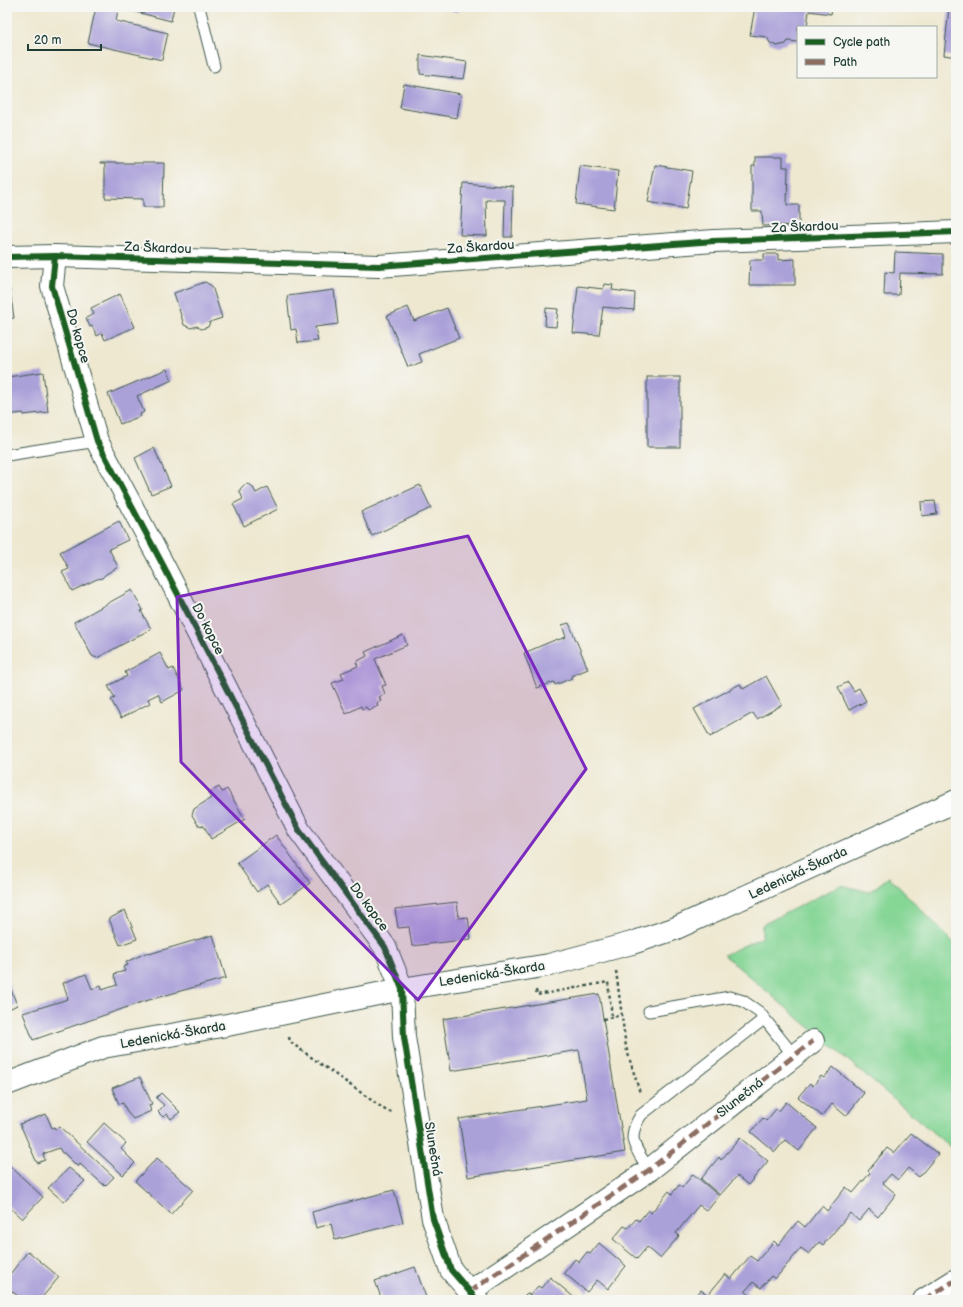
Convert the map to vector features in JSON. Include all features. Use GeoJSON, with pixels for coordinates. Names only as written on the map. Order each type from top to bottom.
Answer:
{"type":"FeatureCollection","features":[{"type":"Feature","properties":{"kind":"street","name":"Za Škardou"},"geometry":{"type":"LineString","coordinates":[[7,257],[54,256],[379,266],[714,241],[956,232]]}},
{"type":"Feature","properties":{"kind":"street","name":"Do kopce"},"geometry":{"type":"LineString","coordinates":[[54,256],[52,286],[97,441],[168,575],[299,830],[385,947],[402,988]]}},
{"type":"Feature","properties":{"kind":"street","name":"Ledenická-Škarda"},"geometry":{"type":"LineString","coordinates":[[7,1084],[103,1047],[227,1025],[402,988],[549,965],[632,943],[674,929],[956,801]]}},
{"type":"Feature","properties":{"kind":"street","name":"Slunečná"},"geometry":{"type":"LineString","coordinates":[[402,988],[404,1037],[433,1219],[450,1270],[473,1296],[650,1170],[813,1041]]}},
{"type":"Feature","properties":{"kind":"street"},"geometry":{"type":"LineString","coordinates":[[924,1300],[956,1280]]}},
{"type":"Feature","properties":{"kind":"lane"},"geometry":{"type":"LineString","coordinates":[[199,7],[214,66]]}},
{"type":"Feature","properties":{"kind":"lane"},"geometry":{"type":"LineString","coordinates":[[7,455],[97,441]]}},
{"type":"Feature","properties":{"kind":"lane"},"geometry":{"type":"LineString","coordinates":[[649,1011],[730,997],[743,1001],[759,1012],[794,1056]]}},
{"type":"Feature","properties":{"kind":"lane"},"geometry":{"type":"LineString","coordinates":[[650,1170],[633,1142],[632,1134],[635,1124],[641,1115],[764,1019]]}},
{"type":"Feature","properties":{"kind":"path"},"geometry":{"type":"LineString","coordinates":[[534,967],[537,994],[608,982],[612,1017]]}},
{"type":"Feature","properties":{"kind":"path"},"geometry":{"type":"LineString","coordinates":[[617,978],[626,1047],[642,1099],[649,1109]]}},
{"type":"Feature","properties":{"kind":"path"},"geometry":{"type":"LineString","coordinates":[[287,1013],[290,1042],[388,1112],[415,1107]]}},
{"type":"Feature","properties":{"kind":"path"},"geometry":{"type":"LineString","coordinates":[[603,1019],[622,1016]]}},
{"type":"Feature","properties":{"kind":"highlighted area"},"geometry":{"type":"Polygon","coordinates":[[[468,536],[586,769],[418,1000],[181,762],[177,597],[468,536]]]}},
{"type":"Feature","properties":{"kind":"green space"},"geometry":{"type":"Polygon","coordinates":[[[889,877],[956,945],[956,1152],[724,955],[762,937],[762,925],[841,885],[869,892],[889,877]]]}},
{"type":"Feature","properties":{"kind":"building"},"geometry":{"type":"Polygon","coordinates":[[[96,7],[118,10],[116,21],[168,33],[162,60],[88,43],[96,7]]]}},
{"type":"Feature","properties":{"kind":"building"},"geometry":{"type":"Polygon","coordinates":[[[117,7],[174,7],[171,21],[117,7]]]}},
{"type":"Feature","properties":{"kind":"building"},"geometry":{"type":"Polygon","coordinates":[[[442,7],[464,7],[457,12],[442,7]]]}},
{"type":"Feature","properties":{"kind":"building"},"geometry":{"type":"Polygon","coordinates":[[[755,7],[832,7],[831,14],[809,11],[807,26],[797,26],[797,42],[788,41],[786,44],[777,46],[770,43],[767,37],[750,35],[755,7]]]}},
{"type":"Feature","properties":{"kind":"building"},"geometry":{"type":"Polygon","coordinates":[[[949,7],[956,7],[956,57],[944,55],[949,7]]]}},
{"type":"Feature","properties":{"kind":"building"},"geometry":{"type":"Polygon","coordinates":[[[420,55],[467,62],[464,79],[420,74],[420,55]]]}},
{"type":"Feature","properties":{"kind":"building"},"geometry":{"type":"Polygon","coordinates":[[[404,84],[461,94],[457,118],[400,108],[404,84]]]}},
{"type":"Feature","properties":{"kind":"building"},"geometry":{"type":"Polygon","coordinates":[[[755,157],[783,157],[783,167],[788,167],[787,205],[799,205],[799,225],[763,226],[762,211],[752,211],[752,166],[755,166],[755,157]]]}},
{"type":"Feature","properties":{"kind":"building"},"geometry":{"type":"Polygon","coordinates":[[[100,163],[164,163],[163,207],[143,207],[143,199],[105,198],[105,164],[100,163]]]}},
{"type":"Feature","properties":{"kind":"building"},"geometry":{"type":"Polygon","coordinates":[[[655,165],[692,171],[686,209],[648,202],[655,165]]]}},
{"type":"Feature","properties":{"kind":"building"},"geometry":{"type":"Polygon","coordinates":[[[580,166],[618,171],[614,209],[576,204],[580,166]]]}},
{"type":"Feature","properties":{"kind":"building"},"geometry":{"type":"Polygon","coordinates":[[[463,183],[513,187],[512,237],[504,237],[505,200],[486,200],[487,236],[460,235],[463,183]]]}},
{"type":"Feature","properties":{"kind":"building"},"geometry":{"type":"Polygon","coordinates":[[[895,252],[943,254],[943,274],[900,273],[899,295],[884,295],[885,272],[894,273],[895,252]]]}},
{"type":"Feature","properties":{"kind":"building"},"geometry":{"type":"Polygon","coordinates":[[[764,254],[778,254],[778,260],[795,259],[795,285],[749,285],[750,260],[764,260],[764,254]]]}},
{"type":"Feature","properties":{"kind":"building"},"geometry":{"type":"Polygon","coordinates":[[[205,282],[212,286],[222,318],[210,322],[208,327],[201,329],[197,326],[191,328],[184,325],[174,293],[205,282]]]}},
{"type":"Feature","properties":{"kind":"building"},"geometry":{"type":"Polygon","coordinates":[[[9,284],[14,318],[7,319],[7,285],[9,284]]]}},
{"type":"Feature","properties":{"kind":"building"},"geometry":{"type":"Polygon","coordinates":[[[604,284],[613,285],[612,290],[635,293],[634,310],[603,307],[599,335],[573,333],[578,286],[603,289],[604,284]]]}},
{"type":"Feature","properties":{"kind":"building"},"geometry":{"type":"Polygon","coordinates":[[[334,290],[338,324],[315,327],[318,341],[298,343],[296,329],[291,330],[287,296],[334,290]]]}},
{"type":"Feature","properties":{"kind":"building"},"geometry":{"type":"Polygon","coordinates":[[[120,294],[135,327],[105,340],[102,333],[97,336],[92,326],[90,327],[86,318],[94,314],[91,308],[120,294]]]}},
{"type":"Feature","properties":{"kind":"building"},"geometry":{"type":"Polygon","coordinates":[[[408,307],[414,321],[447,308],[459,338],[419,354],[422,362],[408,367],[387,316],[408,307]]]}},
{"type":"Feature","properties":{"kind":"building"},"geometry":{"type":"Polygon","coordinates":[[[546,308],[558,309],[556,327],[545,326],[546,308]]]}},
{"type":"Feature","properties":{"kind":"building"},"geometry":{"type":"Polygon","coordinates":[[[167,369],[172,380],[137,396],[144,412],[140,414],[141,416],[120,424],[108,394],[167,369]]]}},
{"type":"Feature","properties":{"kind":"building"},"geometry":{"type":"Polygon","coordinates":[[[43,372],[48,412],[24,415],[23,413],[7,415],[7,377],[43,372]]]}},
{"type":"Feature","properties":{"kind":"building"},"geometry":{"type":"Polygon","coordinates":[[[647,377],[680,377],[680,447],[647,447],[647,377]]]}},
{"type":"Feature","properties":{"kind":"building"},"geometry":{"type":"Polygon","coordinates":[[[154,448],[171,486],[151,494],[135,458],[154,448]]]}},
{"type":"Feature","properties":{"kind":"building"},"geometry":{"type":"Polygon","coordinates":[[[247,484],[252,486],[256,493],[267,487],[278,509],[244,526],[233,504],[243,499],[240,489],[247,484]]]}},
{"type":"Feature","properties":{"kind":"building"},"geometry":{"type":"Polygon","coordinates":[[[420,485],[431,508],[372,536],[361,512],[420,485]]]}},
{"type":"Feature","properties":{"kind":"building"},"geometry":{"type":"Polygon","coordinates":[[[935,501],[937,514],[922,516],[921,502],[935,501]]]}},
{"type":"Feature","properties":{"kind":"building"},"geometry":{"type":"Polygon","coordinates":[[[119,521],[128,540],[109,549],[118,567],[102,578],[72,591],[62,572],[69,569],[60,552],[119,521]]]}},
{"type":"Feature","properties":{"kind":"building"},"geometry":{"type":"Polygon","coordinates":[[[132,590],[151,629],[97,658],[92,656],[74,622],[132,590]]]}},
{"type":"Feature","properties":{"kind":"building"},"geometry":{"type":"Polygon","coordinates":[[[569,623],[588,669],[555,685],[554,682],[537,688],[524,653],[557,639],[566,637],[562,625],[569,623]]]}},
{"type":"Feature","properties":{"kind":"building"},"geometry":{"type":"Polygon","coordinates":[[[403,635],[407,645],[375,659],[386,685],[382,686],[385,694],[379,697],[381,701],[377,703],[378,706],[368,710],[366,707],[362,709],[361,706],[346,714],[332,683],[344,679],[341,673],[358,666],[356,662],[367,656],[365,652],[403,635]]]}},
{"type":"Feature","properties":{"kind":"building"},"geometry":{"type":"Polygon","coordinates":[[[160,653],[169,670],[173,668],[184,690],[162,702],[158,694],[148,699],[150,703],[121,718],[111,700],[115,698],[108,686],[127,676],[125,672],[160,653]]]}},
{"type":"Feature","properties":{"kind":"building"},"geometry":{"type":"Polygon","coordinates":[[[766,676],[782,705],[757,719],[753,713],[710,737],[694,709],[740,684],[743,689],[766,676]]]}},
{"type":"Feature","properties":{"kind":"building"},"geometry":{"type":"Polygon","coordinates":[[[848,682],[854,691],[859,688],[866,701],[849,710],[838,687],[848,682]]]}},
{"type":"Feature","properties":{"kind":"building"},"geometry":{"type":"Polygon","coordinates":[[[219,787],[222,792],[227,789],[245,819],[211,839],[204,826],[198,825],[192,815],[194,809],[211,798],[208,793],[219,787]]]}},
{"type":"Feature","properties":{"kind":"building"},"geometry":{"type":"Polygon","coordinates":[[[276,835],[310,883],[281,904],[267,884],[257,892],[237,863],[276,835]]]}},
{"type":"Feature","properties":{"kind":"building"},"geometry":{"type":"Polygon","coordinates":[[[457,902],[459,918],[468,917],[471,939],[412,946],[409,927],[398,928],[395,909],[457,902]]]}},
{"type":"Feature","properties":{"kind":"building"},"geometry":{"type":"Polygon","coordinates":[[[125,910],[137,939],[120,945],[109,919],[125,910]]]}},
{"type":"Feature","properties":{"kind":"building"},"geometry":{"type":"Polygon","coordinates":[[[213,935],[226,978],[142,1002],[33,1040],[23,1013],[68,999],[63,983],[86,974],[92,989],[101,985],[102,990],[117,985],[114,974],[125,971],[123,967],[128,965],[126,962],[148,952],[149,954],[213,935]]]}},
{"type":"Feature","properties":{"kind":"building"},"geometry":{"type":"Polygon","coordinates":[[[7,979],[17,1005],[7,1010],[7,979]]]}},
{"type":"Feature","properties":{"kind":"building"},"geometry":{"type":"Polygon","coordinates":[[[599,994],[625,1152],[468,1177],[459,1119],[587,1099],[579,1050],[451,1071],[443,1019],[599,994]]]}},
{"type":"Feature","properties":{"kind":"building"},"geometry":{"type":"Polygon","coordinates":[[[833,1067],[864,1093],[846,1116],[832,1104],[822,1116],[798,1097],[810,1083],[813,1086],[821,1076],[824,1078],[833,1067]]]}},
{"type":"Feature","properties":{"kind":"building"},"geometry":{"type":"Polygon","coordinates":[[[140,1077],[152,1104],[149,1105],[151,1111],[133,1119],[127,1112],[123,1103],[119,1104],[112,1088],[140,1077]]]}},
{"type":"Feature","properties":{"kind":"building"},"geometry":{"type":"Polygon","coordinates":[[[161,1093],[180,1112],[171,1119],[167,1114],[163,1117],[158,1112],[164,1105],[156,1098],[161,1093]]]}},
{"type":"Feature","properties":{"kind":"building"},"geometry":{"type":"Polygon","coordinates":[[[786,1102],[817,1128],[799,1151],[785,1140],[775,1152],[751,1132],[763,1118],[766,1121],[776,1109],[779,1111],[786,1102]]]}},
{"type":"Feature","properties":{"kind":"building"},"geometry":{"type":"Polygon","coordinates":[[[46,1114],[52,1128],[54,1127],[55,1129],[60,1127],[114,1177],[105,1186],[80,1164],[78,1167],[64,1153],[62,1153],[59,1148],[43,1154],[45,1160],[37,1163],[20,1124],[46,1114]]]}},
{"type":"Feature","properties":{"kind":"building"},"geometry":{"type":"Polygon","coordinates":[[[104,1123],[126,1143],[121,1149],[135,1163],[123,1175],[87,1142],[104,1123]]]}},
{"type":"Feature","properties":{"kind":"building"},"geometry":{"type":"Polygon","coordinates":[[[911,1133],[938,1154],[919,1177],[908,1168],[898,1180],[891,1174],[883,1183],[896,1194],[878,1217],[869,1209],[859,1221],[850,1213],[823,1245],[819,1242],[809,1254],[801,1248],[775,1279],[771,1276],[761,1288],[753,1282],[745,1291],[752,1297],[749,1300],[692,1300],[701,1290],[708,1295],[725,1274],[731,1279],[750,1256],[757,1261],[774,1241],[778,1245],[798,1221],[805,1227],[822,1206],[827,1211],[846,1187],[853,1193],[870,1173],[868,1171],[887,1148],[894,1153],[911,1133]]]}},
{"type":"Feature","properties":{"kind":"building"},"geometry":{"type":"Polygon","coordinates":[[[740,1138],[768,1161],[748,1185],[737,1176],[720,1195],[701,1179],[719,1157],[721,1160],[740,1138]]]}},
{"type":"Feature","properties":{"kind":"building"},"geometry":{"type":"Polygon","coordinates":[[[157,1158],[193,1190],[171,1214],[135,1181],[157,1158]]]}},
{"type":"Feature","properties":{"kind":"building"},"geometry":{"type":"Polygon","coordinates":[[[7,1163],[43,1197],[22,1219],[7,1205],[7,1163]]]}},
{"type":"Feature","properties":{"kind":"building"},"geometry":{"type":"Polygon","coordinates":[[[69,1168],[85,1181],[64,1202],[48,1188],[69,1168]]]}},
{"type":"Feature","properties":{"kind":"building"},"geometry":{"type":"Polygon","coordinates":[[[693,1174],[719,1196],[707,1211],[699,1205],[676,1233],[679,1236],[660,1258],[647,1247],[637,1259],[613,1239],[624,1226],[628,1228],[636,1219],[639,1221],[648,1210],[651,1213],[669,1191],[672,1194],[679,1185],[682,1188],[693,1174]]]}},
{"type":"Feature","properties":{"kind":"building"},"geometry":{"type":"Polygon","coordinates":[[[394,1190],[403,1222],[335,1240],[331,1224],[316,1228],[312,1212],[394,1190]]]}},
{"type":"Feature","properties":{"kind":"building"},"geometry":{"type":"Polygon","coordinates":[[[599,1243],[626,1266],[608,1289],[597,1280],[587,1292],[564,1273],[575,1259],[579,1262],[587,1252],[590,1254],[599,1243]]]}},
{"type":"Feature","properties":{"kind":"building"},"geometry":{"type":"Polygon","coordinates":[[[28,1251],[59,1277],[40,1300],[19,1300],[19,1297],[8,1288],[10,1287],[7,1285],[7,1278],[28,1251]]]}},
{"type":"Feature","properties":{"kind":"building"},"geometry":{"type":"Polygon","coordinates":[[[415,1267],[427,1300],[382,1300],[375,1281],[415,1267]]]}},
{"type":"Feature","properties":{"kind":"building"},"geometry":{"type":"Polygon","coordinates":[[[550,1277],[577,1300],[520,1300],[527,1293],[530,1295],[538,1286],[541,1288],[550,1277]]]}},
{"type":"Feature","properties":{"kind":"marked path"},"geometry":{"type":"LineString","coordinates":[[469,1292],[649,1170],[813,1041]]}},
{"type":"Feature","properties":{"kind":"marked path"},"geometry":{"type":"LineString","coordinates":[[924,1300],[956,1280]]}},
{"type":"Feature","properties":{"kind":"cycle path"},"geometry":{"type":"LineString","coordinates":[[7,257],[55,256],[379,266],[714,241],[956,232]]}},
{"type":"Feature","properties":{"kind":"cycle path"},"geometry":{"type":"LineString","coordinates":[[55,256],[52,286],[97,441],[164,567],[299,830],[385,947],[402,989],[404,1037],[433,1219],[451,1270],[477,1300]]}}]}
